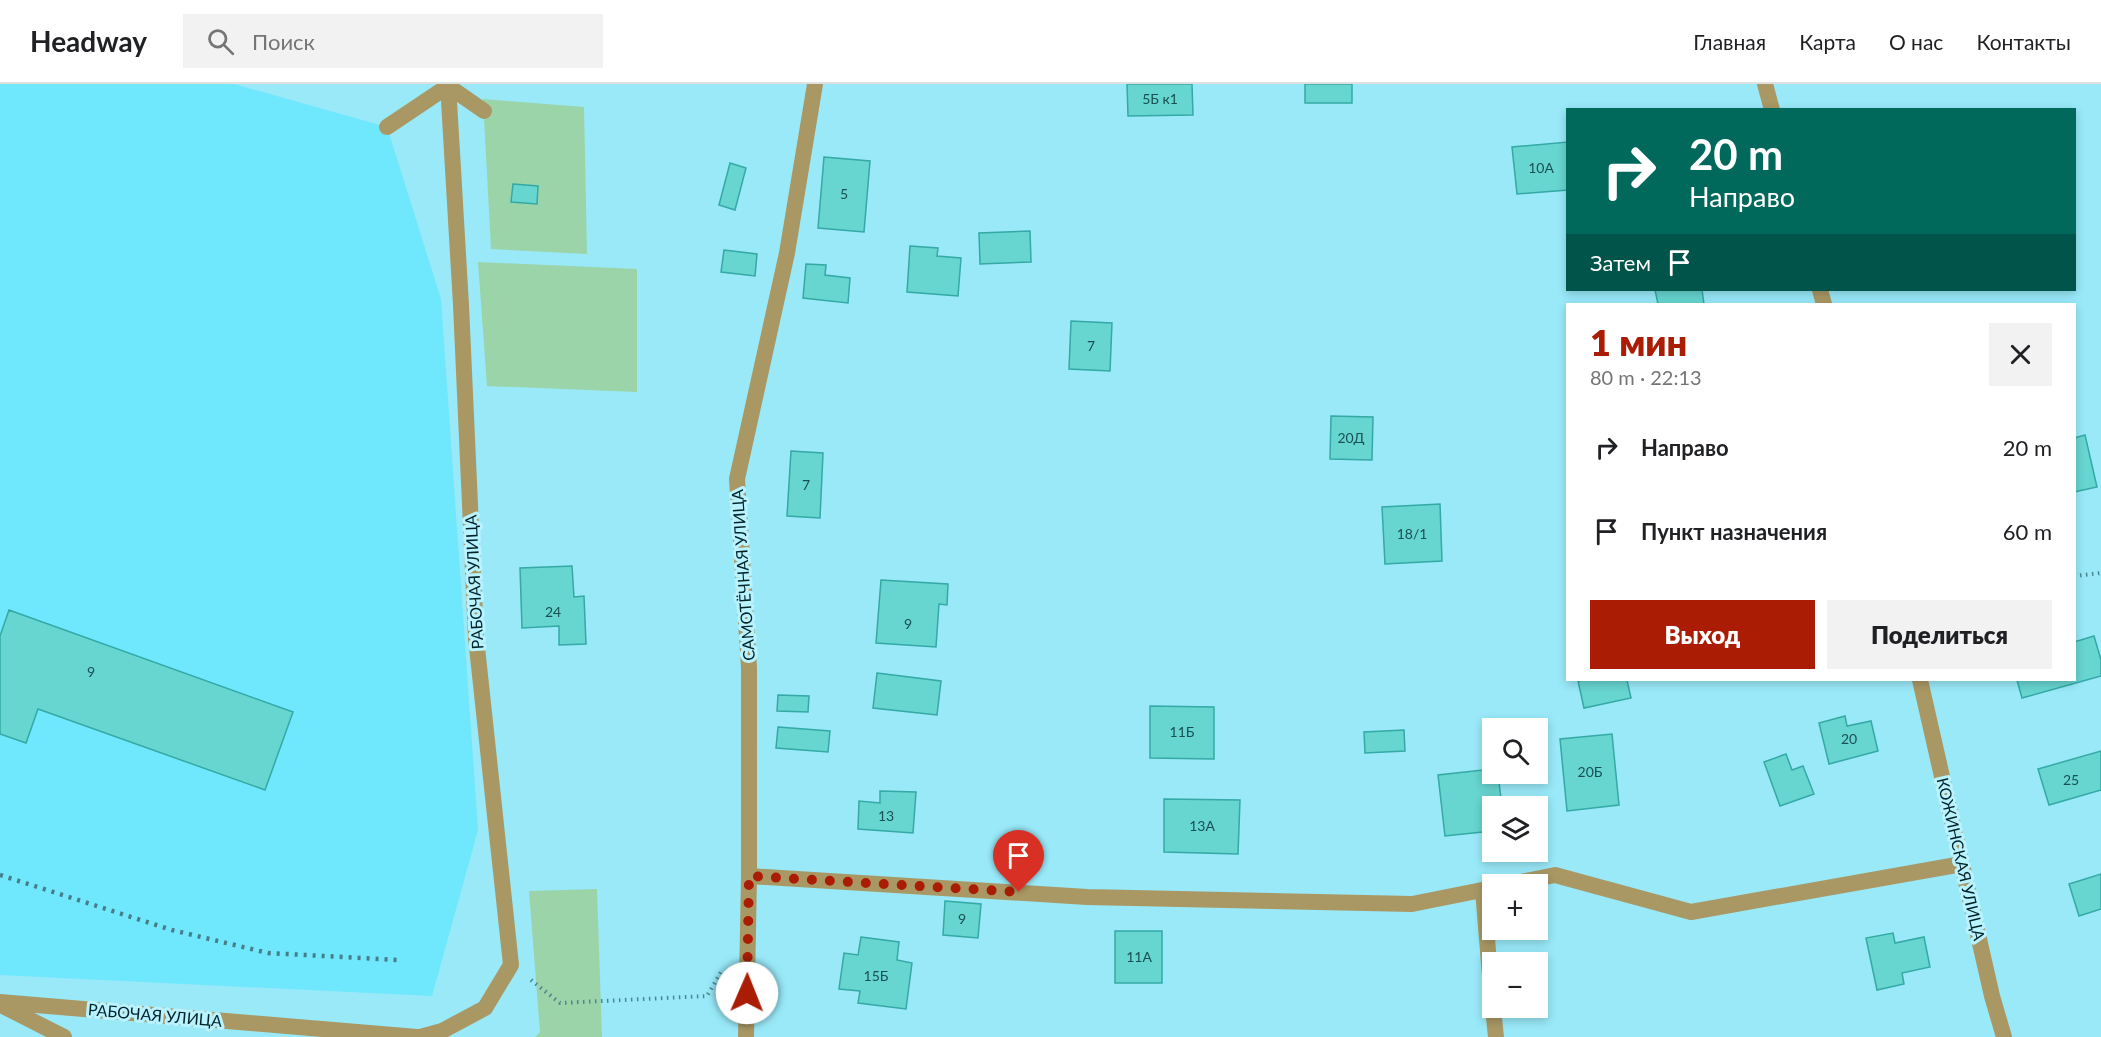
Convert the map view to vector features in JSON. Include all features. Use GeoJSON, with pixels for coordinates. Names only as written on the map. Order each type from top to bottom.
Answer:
{"type":"FeatureCollection","features":[{"type":"Feature","properties":{"kind":"street","name":"САМОТЁЧНАЯ УЛИЦА"},"geometry":{"type":"LineString","coordinates":[[746,1037],[749,668],[737,479],[787,253],[815,84]]}},
{"type":"Feature","properties":{"kind":"street"},"geometry":{"type":"LineString","coordinates":[[1766,84],[1772,108]]}},
{"type":"Feature","properties":{"kind":"street"},"geometry":{"type":"LineString","coordinates":[[387,127],[447,85],[483,111]]}},
{"type":"Feature","properties":{"kind":"street","name":"РАБОЧАЯ УЛИЦА"},"geometry":{"type":"LineString","coordinates":[[0,1004],[418,1037],[442,1031],[485,1008],[511,965],[476,638],[461,305],[447,85]]}},
{"type":"Feature","properties":{"kind":"street","name":"КОЖИНСКАЯ УЛИЦА"},"geometry":{"type":"LineString","coordinates":[[1920,681],[1992,996],[2004,1037]]}},
{"type":"Feature","properties":{"kind":"street"},"geometry":{"type":"LineString","coordinates":[[1548,876],[1555,875],[1691,912],[1962,864]]}},
{"type":"Feature","properties":{"kind":"street"},"geometry":{"type":"LineString","coordinates":[[749,876],[1087,897],[1400,904],[1412,904],[1482,890]]}},
{"type":"Feature","properties":{"kind":"street"},"geometry":{"type":"LineString","coordinates":[[0,1004],[64,1037]]}},
{"type":"Feature","properties":{"kind":"street"},"geometry":{"type":"LineString","coordinates":[[1494,1018],[1496,1037]]}},
{"type":"Feature","properties":{"kind":"path"},"geometry":{"type":"LineString","coordinates":[[2076,576],[2101,573]]}},
{"type":"Feature","properties":{"kind":"path"},"geometry":{"type":"LineString","coordinates":[[511,965],[560,1003],[707,996],[724,967]]}},
{"type":"Feature","properties":{"kind":"shaded area"},"geometry":{"type":"Polygon","coordinates":[[[0,84],[234,84],[387,127],[441,299],[478,830],[432,996],[0,975],[0,84]]]}},
{"type":"Feature","properties":{"kind":"green space"},"geometry":{"type":"Polygon","coordinates":[[[483,99],[584,107],[587,254],[491,249],[483,99]]]}},
{"type":"Feature","properties":{"kind":"green space"},"geometry":{"type":"Polygon","coordinates":[[[478,262],[637,269],[637,392],[487,386],[478,262]]]}},
{"type":"Feature","properties":{"kind":"green space"},"geometry":{"type":"Polygon","coordinates":[[[597,889],[602,1037],[535,1037],[540,1032],[529,891],[597,889]]]}},
{"type":"Feature","properties":{"kind":"building"},"geometry":{"type":"Polygon","coordinates":[[[1127,84],[1192,84],[1193,115],[1128,116],[1127,84]]]}},
{"type":"Feature","properties":{"kind":"building"},"geometry":{"type":"Polygon","coordinates":[[[1305,84],[1352,84],[1352,103],[1305,103],[1305,84]]]}},
{"type":"Feature","properties":{"kind":"building"},"geometry":{"type":"Polygon","coordinates":[[[1566,142],[1566,190],[1517,194],[1512,147],[1566,142]]]}},
{"type":"Feature","properties":{"kind":"building"},"geometry":{"type":"Polygon","coordinates":[[[824,157],[870,161],[864,232],[818,228],[824,157]]]}},
{"type":"Feature","properties":{"kind":"building"},"geometry":{"type":"Polygon","coordinates":[[[730,163],[746,168],[735,210],[719,205],[730,163]]]}},
{"type":"Feature","properties":{"kind":"building"},"geometry":{"type":"Polygon","coordinates":[[[513,184],[538,186],[537,204],[511,202],[513,184]]]}},
{"type":"Feature","properties":{"kind":"building"},"geometry":{"type":"Polygon","coordinates":[[[1030,231],[1031,262],[980,264],[979,233],[1030,231]]]}},
{"type":"Feature","properties":{"kind":"building"},"geometry":{"type":"Polygon","coordinates":[[[910,246],[938,248],[937,256],[961,258],[958,296],[907,292],[910,246]]]}},
{"type":"Feature","properties":{"kind":"building"},"geometry":{"type":"Polygon","coordinates":[[[724,250],[757,254],[755,276],[721,272],[724,250]]]}},
{"type":"Feature","properties":{"kind":"building"},"geometry":{"type":"Polygon","coordinates":[[[806,264],[826,265],[825,275],[850,278],[848,303],[803,298],[806,264]]]}},
{"type":"Feature","properties":{"kind":"building"},"geometry":{"type":"Polygon","coordinates":[[[1655,291],[1702,291],[1704,303],[1658,303],[1655,291]]]}},
{"type":"Feature","properties":{"kind":"building"},"geometry":{"type":"Polygon","coordinates":[[[1071,321],[1112,323],[1110,371],[1069,369],[1071,321]]]}},
{"type":"Feature","properties":{"kind":"building"},"geometry":{"type":"Polygon","coordinates":[[[1331,416],[1373,417],[1372,460],[1330,459],[1331,416]]]}},
{"type":"Feature","properties":{"kind":"building"},"geometry":{"type":"Polygon","coordinates":[[[2085,435],[2097,487],[2076,492],[2076,437],[2085,435]]]}},
{"type":"Feature","properties":{"kind":"building"},"geometry":{"type":"Polygon","coordinates":[[[791,451],[823,453],[820,518],[787,516],[791,451]]]}},
{"type":"Feature","properties":{"kind":"building"},"geometry":{"type":"Polygon","coordinates":[[[1440,504],[1442,561],[1385,564],[1382,507],[1440,504]]]}},
{"type":"Feature","properties":{"kind":"building"},"geometry":{"type":"Polygon","coordinates":[[[572,566],[574,597],[584,596],[586,644],[559,645],[559,626],[522,628],[520,568],[572,566]]]}},
{"type":"Feature","properties":{"kind":"building"},"geometry":{"type":"Polygon","coordinates":[[[881,580],[948,584],[947,605],[939,604],[936,647],[876,643],[881,580]]]}},
{"type":"Feature","properties":{"kind":"building"},"geometry":{"type":"Polygon","coordinates":[[[9,610],[293,712],[265,790],[38,709],[26,743],[0,734],[0,636],[9,610]]]}},
{"type":"Feature","properties":{"kind":"building"},"geometry":{"type":"Polygon","coordinates":[[[2094,636],[2101,660],[2101,676],[2022,698],[2017,681],[2076,681],[2076,641],[2094,636]]]}},
{"type":"Feature","properties":{"kind":"building"},"geometry":{"type":"Polygon","coordinates":[[[877,673],[941,681],[937,715],[873,708],[877,673]]]}},
{"type":"Feature","properties":{"kind":"building"},"geometry":{"type":"Polygon","coordinates":[[[1578,681],[1627,681],[1631,698],[1584,708],[1578,681]]]}},
{"type":"Feature","properties":{"kind":"building"},"geometry":{"type":"Polygon","coordinates":[[[778,695],[809,696],[808,712],[777,711],[778,695]]]}},
{"type":"Feature","properties":{"kind":"building"},"geometry":{"type":"Polygon","coordinates":[[[1150,706],[1214,707],[1214,759],[1150,758],[1150,706]]]}},
{"type":"Feature","properties":{"kind":"building"},"geometry":{"type":"Polygon","coordinates":[[[1845,716],[1847,726],[1871,721],[1878,751],[1829,764],[1819,723],[1845,716]]]}},
{"type":"Feature","properties":{"kind":"building"},"geometry":{"type":"Polygon","coordinates":[[[778,727],[830,731],[828,752],[776,748],[778,727]]]}},
{"type":"Feature","properties":{"kind":"building"},"geometry":{"type":"Polygon","coordinates":[[[1404,730],[1405,751],[1365,753],[1364,732],[1404,730]]]}},
{"type":"Feature","properties":{"kind":"building"},"geometry":{"type":"Polygon","coordinates":[[[1612,734],[1619,805],[1567,811],[1560,739],[1612,734]]]}},
{"type":"Feature","properties":{"kind":"building"},"geometry":{"type":"Polygon","coordinates":[[[2101,751],[2101,790],[2049,805],[2038,769],[2101,751]]]}},
{"type":"Feature","properties":{"kind":"building"},"geometry":{"type":"Polygon","coordinates":[[[1786,754],[1792,770],[1803,766],[1814,794],[1780,806],[1764,762],[1786,754]]]}},
{"type":"Feature","properties":{"kind":"building"},"geometry":{"type":"Polygon","coordinates":[[[1482,770],[1482,784],[1499,784],[1501,796],[1482,796],[1482,832],[1445,836],[1438,775],[1482,770]]]}},
{"type":"Feature","properties":{"kind":"building"},"geometry":{"type":"Polygon","coordinates":[[[880,791],[916,792],[913,833],[858,829],[859,801],[880,803],[880,791]]]}},
{"type":"Feature","properties":{"kind":"building"},"geometry":{"type":"Polygon","coordinates":[[[1164,799],[1240,800],[1238,854],[1164,852],[1164,799]]]}},
{"type":"Feature","properties":{"kind":"building"},"geometry":{"type":"Polygon","coordinates":[[[2101,874],[2101,909],[2079,916],[2069,884],[2101,874]]]}},
{"type":"Feature","properties":{"kind":"building"},"geometry":{"type":"Polygon","coordinates":[[[945,901],[981,904],[978,938],[943,935],[945,901]]]}},
{"type":"Feature","properties":{"kind":"building"},"geometry":{"type":"Polygon","coordinates":[[[1115,931],[1162,931],[1162,983],[1115,983],[1115,931]]]}},
{"type":"Feature","properties":{"kind":"building"},"geometry":{"type":"Polygon","coordinates":[[[1893,933],[1895,943],[1924,937],[1930,967],[1902,973],[1904,984],[1877,990],[1866,938],[1893,933]]]}},
{"type":"Feature","properties":{"kind":"building"},"geometry":{"type":"Polygon","coordinates":[[[861,937],[899,942],[897,960],[912,963],[906,1009],[858,1003],[860,991],[839,989],[844,953],[858,955],[861,937]]]}},
{"type":"Feature","properties":{"kind":"railway"},"geometry":{"type":"LineString","coordinates":[[0,875],[172,930],[268,953],[398,960]]}},
{"type":"Feature","properties":{"kind":"route"},"geometry":{"type":"LineString","coordinates":[[747,993],[749,876],[1019,892]]}}]}
